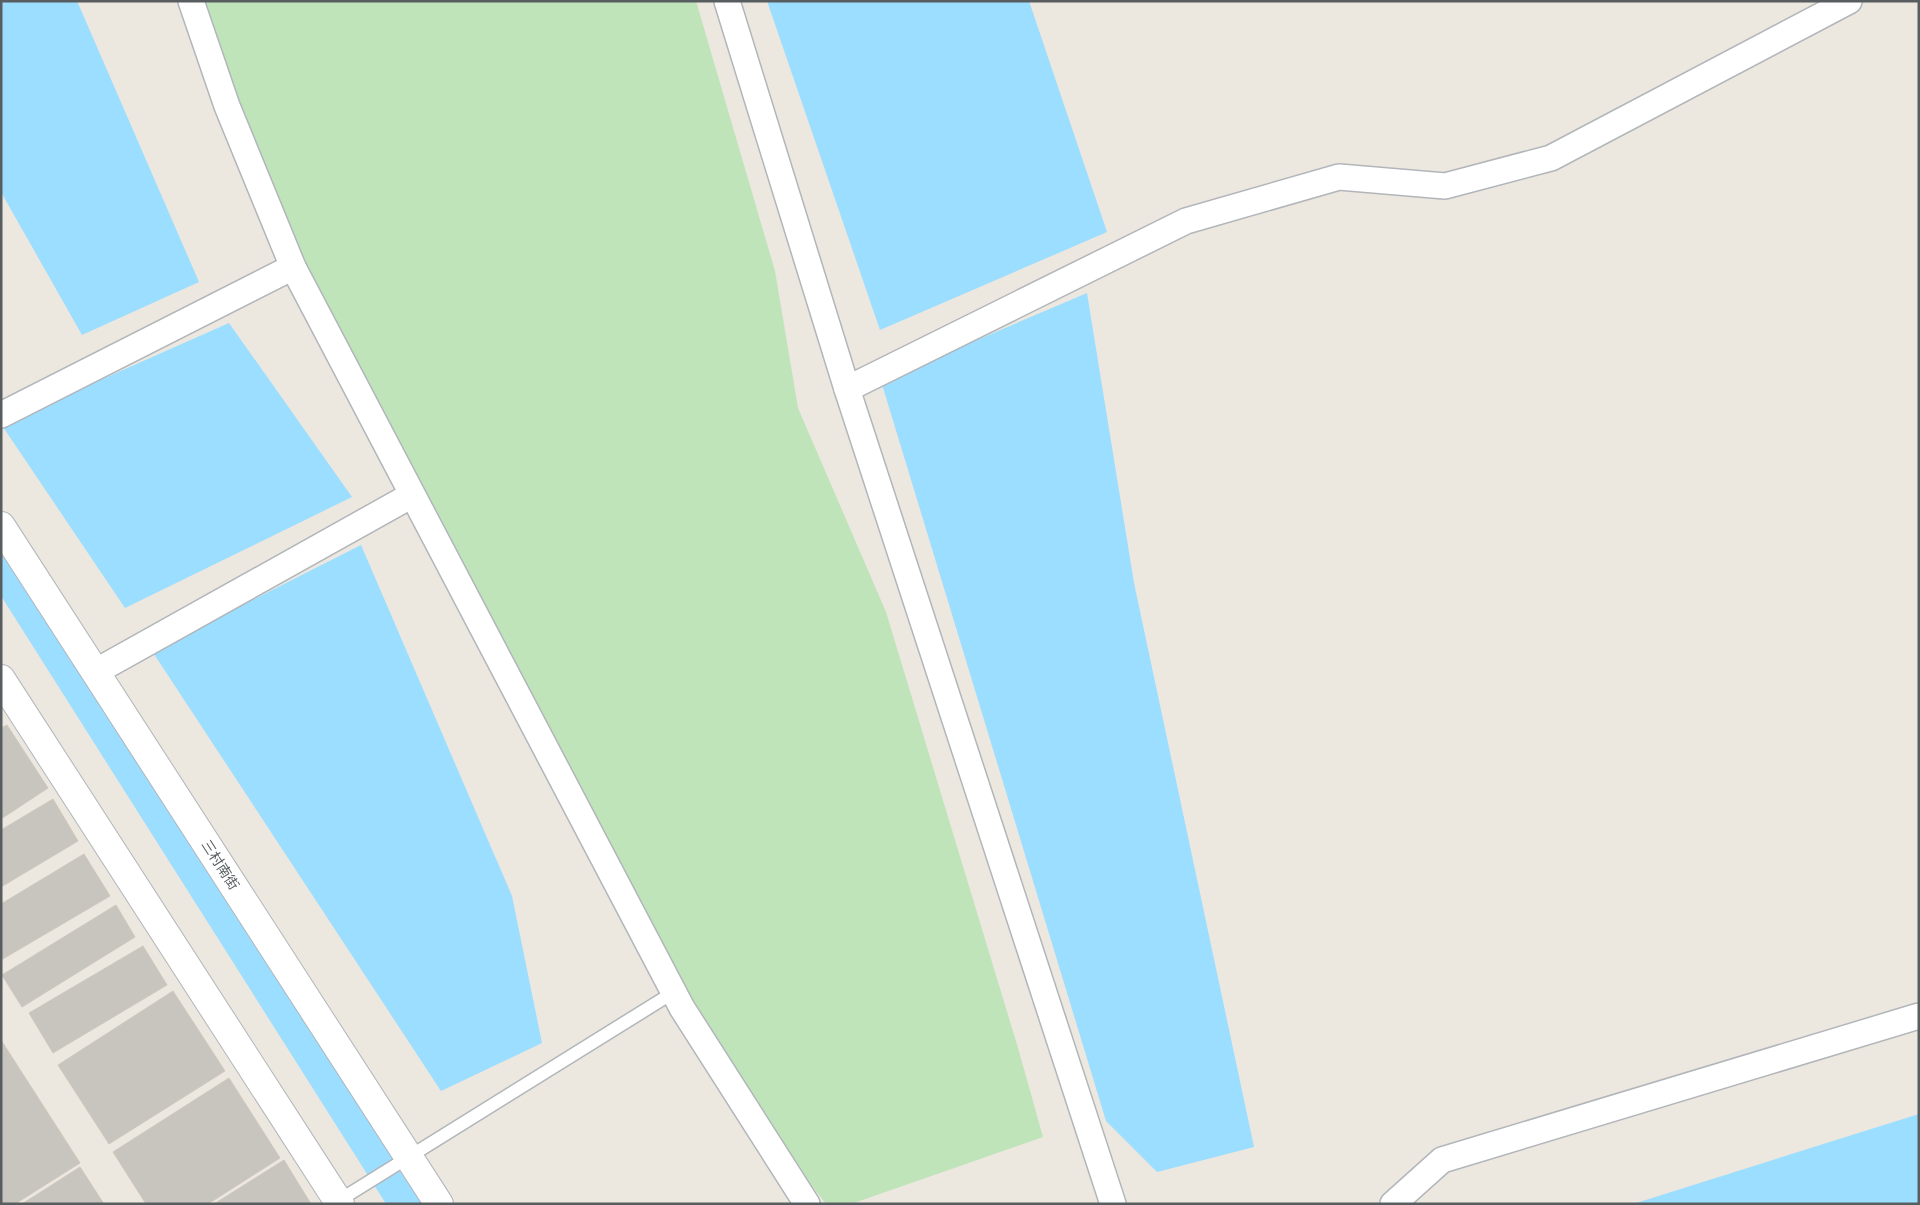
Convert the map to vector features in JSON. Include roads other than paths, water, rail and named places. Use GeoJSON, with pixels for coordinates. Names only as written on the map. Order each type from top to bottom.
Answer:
{"type":"FeatureCollection","features":[{"type":"Feature","properties":{"kind":"street"},"geometry":{"type":"LineString","coordinates":[[192,1],[227,106],[293,267],[674,992],[807,1204]]}},
{"type":"Feature","properties":{"kind":"street"},"geometry":{"type":"LineString","coordinates":[[728,1],[847,389],[1113,1204]]}},
{"type":"Feature","properties":{"kind":"street"},"geometry":{"type":"LineString","coordinates":[[847,389],[1186,221],[1339,177],[1445,186],[1551,158],[1848,1]]}},
{"type":"Feature","properties":{"kind":"street"},"geometry":{"type":"LineString","coordinates":[[1,415],[293,267]]}},
{"type":"Feature","properties":{"kind":"street"},"geometry":{"type":"LineString","coordinates":[[95,672],[412,495]]}},
{"type":"Feature","properties":{"kind":"street","name":"三村南街"},"geometry":{"type":"LineString","coordinates":[[1,526],[95,672],[401,1161],[439,1204]]}},
{"type":"Feature","properties":{"kind":"street"},"geometry":{"type":"LineString","coordinates":[[1,679],[339,1202]]}},
{"type":"Feature","properties":{"kind":"street"},"geometry":{"type":"LineString","coordinates":[[1393,1204],[1442,1160],[1919,1016]]}},
{"type":"Feature","properties":{"kind":"lane"},"geometry":{"type":"LineString","coordinates":[[339,1202],[401,1161],[674,992]]}},
{"type":"Feature","properties":{"kind":"water"},"geometry":{"type":"Polygon","coordinates":[[[1,1],[77,1],[199,282],[82,335],[1,192],[1,1]]]}},
{"type":"Feature","properties":{"kind":"water"},"geometry":{"type":"Polygon","coordinates":[[[767,1],[1029,1],[1107,232],[880,330],[767,1]]]}},
{"type":"Feature","properties":{"kind":"water"},"geometry":{"type":"Polygon","coordinates":[[[1087,293],[1134,583],[1254,1147],[1157,1172],[1106,1121],[881,381],[1087,293]]]}},
{"type":"Feature","properties":{"kind":"water"},"geometry":{"type":"Polygon","coordinates":[[[229,323],[352,497],[125,608],[1,424],[229,323]]]}},
{"type":"Feature","properties":{"kind":"water"},"geometry":{"type":"Polygon","coordinates":[[[361,545],[512,896],[542,1043],[441,1091],[152,651],[361,545]]]}},
{"type":"Feature","properties":{"kind":"water"},"geometry":{"type":"Polygon","coordinates":[[[1919,1114],[1919,1204],[1633,1204],[1919,1114]]]}},
{"type":"Feature","properties":{"kind":"waterway"},"geometry":{"type":"LineString","coordinates":[[1,566],[405,1204]]}}]}
